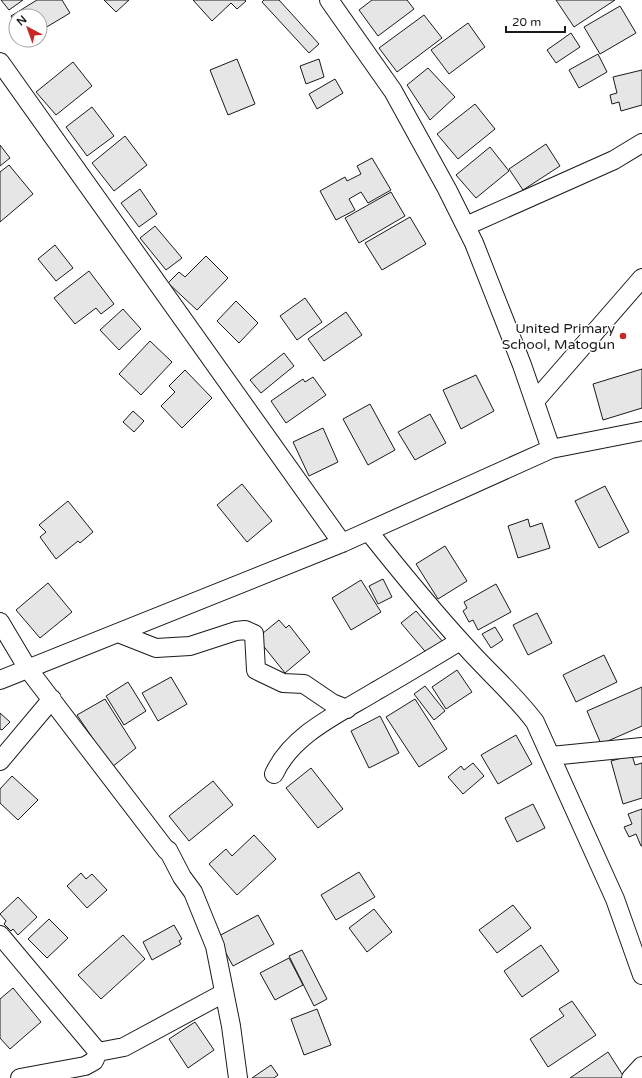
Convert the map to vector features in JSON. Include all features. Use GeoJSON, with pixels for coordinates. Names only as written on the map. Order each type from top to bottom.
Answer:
{"type":"FeatureCollection","features":[{"type":"Feature","properties":{"kind":"street"},"geometry":{"type":"LineString","coordinates":[[329,0],[393,91],[466,226],[494,291],[535,401],[551,449]]}},
{"type":"Feature","properties":{"kind":"street"},"geometry":{"type":"LineString","coordinates":[[0,62],[342,543]]}},
{"type":"Feature","properties":{"kind":"street"},"geometry":{"type":"LineString","coordinates":[[466,226],[614,160],[642,143]]}},
{"type":"Feature","properties":{"kind":"street"},"geometry":{"type":"LineString","coordinates":[[535,401],[642,278]]}},
{"type":"Feature","properties":{"kind":"street"},"geometry":{"type":"LineString","coordinates":[[0,680],[369,532],[551,449],[642,431]]}},
{"type":"Feature","properties":{"kind":"street"},"geometry":{"type":"LineString","coordinates":[[369,532],[404,576],[460,641],[521,704],[535,722],[615,899],[642,975]]}},
{"type":"Feature","properties":{"kind":"street"},"geometry":{"type":"LineString","coordinates":[[0,622],[28,669],[167,851],[168,850],[182,877],[193,892],[215,946],[238,1078]]}},
{"type":"Feature","properties":{"kind":"street"},"geometry":{"type":"LineString","coordinates":[[118,633],[156,648],[190,646],[236,631],[246,630],[254,634],[256,670],[283,682],[304,684],[332,703],[347,709]]}},
{"type":"Feature","properties":{"kind":"street"},"geometry":{"type":"LineString","coordinates":[[274,774],[278,764],[289,750],[327,721],[460,641]]}},
{"type":"Feature","properties":{"kind":"street"},"geometry":{"type":"LineString","coordinates":[[0,761],[52,699]]}},
{"type":"Feature","properties":{"kind":"street"},"geometry":{"type":"LineString","coordinates":[[551,756],[642,747]]}},
{"type":"Feature","properties":{"kind":"street"},"geometry":{"type":"LineString","coordinates":[[0,935],[98,1052]]}},
{"type":"Feature","properties":{"kind":"street"},"geometry":{"type":"LineString","coordinates":[[98,1052],[124,1047],[224,992]]}},
{"type":"Feature","properties":{"kind":"street"},"geometry":{"type":"LineString","coordinates":[[20,1078],[85,1066],[94,1060],[98,1052]]}},
{"type":"Feature","properties":{"kind":"street"},"geometry":{"type":"LineString","coordinates":[[631,1078],[642,1066]]}},
{"type":"Feature","properties":{"kind":"building"},"geometry":{"type":"Polygon","coordinates":[[[1,0],[23,0],[12,8],[8,9],[1,0]]]}},
{"type":"Feature","properties":{"kind":"building"},"geometry":{"type":"Polygon","coordinates":[[[37,0],[62,0],[70,13],[48,26],[48,8],[24,8],[37,0]]]}},
{"type":"Feature","properties":{"kind":"building"},"geometry":{"type":"Polygon","coordinates":[[[104,0],[129,0],[116,12],[104,0]]]}},
{"type":"Feature","properties":{"kind":"building"},"geometry":{"type":"Polygon","coordinates":[[[193,0],[246,1],[237,9],[231,3],[212,21],[193,0]]]}},
{"type":"Feature","properties":{"kind":"building"},"geometry":{"type":"Polygon","coordinates":[[[264,0],[279,0],[319,44],[309,53],[262,2],[264,0]]]}},
{"type":"Feature","properties":{"kind":"building"},"geometry":{"type":"Polygon","coordinates":[[[372,0],[407,0],[414,9],[378,36],[359,10],[372,0]]]}},
{"type":"Feature","properties":{"kind":"building"},"geometry":{"type":"Polygon","coordinates":[[[556,0],[615,0],[574,27],[556,0]]]}},
{"type":"Feature","properties":{"kind":"building"},"geometry":{"type":"Polygon","coordinates":[[[620,6],[636,33],[600,54],[584,27],[620,6]]]}},
{"type":"Feature","properties":{"kind":"building"},"geometry":{"type":"Polygon","coordinates":[[[424,15],[442,38],[397,72],[379,48],[424,15]]]}},
{"type":"Feature","properties":{"kind":"building"},"geometry":{"type":"Polygon","coordinates":[[[468,23],[485,47],[449,74],[431,50],[468,23]]]}},
{"type":"Feature","properties":{"kind":"building"},"geometry":{"type":"Polygon","coordinates":[[[571,33],[580,47],[556,63],[547,50],[571,33]]]}},
{"type":"Feature","properties":{"kind":"building"},"geometry":{"type":"Polygon","coordinates":[[[598,54],[607,72],[579,88],[569,70],[598,54]]]}},
{"type":"Feature","properties":{"kind":"building"},"geometry":{"type":"Polygon","coordinates":[[[237,59],[255,104],[228,115],[210,70],[237,59]]]}},
{"type":"Feature","properties":{"kind":"building"},"geometry":{"type":"Polygon","coordinates":[[[319,59],[324,77],[306,84],[300,66],[319,59]]]}},
{"type":"Feature","properties":{"kind":"building"},"geometry":{"type":"Polygon","coordinates":[[[73,62],[92,86],[56,115],[36,92],[73,62]]]}},
{"type":"Feature","properties":{"kind":"building"},"geometry":{"type":"Polygon","coordinates":[[[428,68],[455,97],[430,120],[407,85],[428,68]]]}},
{"type":"Feature","properties":{"kind":"building"},"geometry":{"type":"Polygon","coordinates":[[[642,70],[642,105],[621,111],[619,102],[612,104],[610,95],[617,93],[613,77],[642,70]]]}},
{"type":"Feature","properties":{"kind":"building"},"geometry":{"type":"Polygon","coordinates":[[[335,79],[343,93],[317,109],[309,94],[335,79]]]}},
{"type":"Feature","properties":{"kind":"building"},"geometry":{"type":"Polygon","coordinates":[[[475,104],[495,129],[458,159],[437,134],[475,104]]]}},
{"type":"Feature","properties":{"kind":"building"},"geometry":{"type":"Polygon","coordinates":[[[92,107],[114,136],[87,156],[66,127],[92,107]]]}},
{"type":"Feature","properties":{"kind":"building"},"geometry":{"type":"Polygon","coordinates":[[[125,136],[147,165],[114,191],[92,163],[125,136]]]}},
{"type":"Feature","properties":{"kind":"building"},"geometry":{"type":"Polygon","coordinates":[[[546,144],[560,166],[523,190],[509,169],[546,144]]]}},
{"type":"Feature","properties":{"kind":"building"},"geometry":{"type":"Polygon","coordinates":[[[0,145],[10,158],[0,166],[0,145]]]}},
{"type":"Feature","properties":{"kind":"building"},"geometry":{"type":"Polygon","coordinates":[[[490,147],[509,171],[476,198],[456,175],[490,147]]]}},
{"type":"Feature","properties":{"kind":"building"},"geometry":{"type":"Polygon","coordinates":[[[372,158],[391,190],[368,203],[361,192],[349,199],[355,210],[336,220],[320,191],[345,177],[347,181],[361,174],[357,166],[372,158]]]}},
{"type":"Feature","properties":{"kind":"building"},"geometry":{"type":"Polygon","coordinates":[[[9,165],[33,194],[0,222],[0,172],[9,165]]]}},
{"type":"Feature","properties":{"kind":"building"},"geometry":{"type":"Polygon","coordinates":[[[140,189],[157,214],[139,227],[121,203],[140,189]]]}},
{"type":"Feature","properties":{"kind":"building"},"geometry":{"type":"Polygon","coordinates":[[[391,192],[405,216],[359,243],[345,218],[391,192]]]}},
{"type":"Feature","properties":{"kind":"building"},"geometry":{"type":"Polygon","coordinates":[[[410,217],[426,244],[382,270],[365,243],[410,217]]]}},
{"type":"Feature","properties":{"kind":"building"},"geometry":{"type":"Polygon","coordinates":[[[155,226],[182,258],[166,270],[140,238],[155,226]]]}},
{"type":"Feature","properties":{"kind":"building"},"geometry":{"type":"Polygon","coordinates":[[[55,245],[73,268],[56,281],[38,259],[55,245]]]}},
{"type":"Feature","properties":{"kind":"building"},"geometry":{"type":"Polygon","coordinates":[[[206,256],[228,278],[197,310],[168,283],[179,272],[185,277],[206,256]]]}},
{"type":"Feature","properties":{"kind":"building"},"geometry":{"type":"Polygon","coordinates":[[[89,271],[114,304],[101,314],[96,308],[75,324],[54,298],[89,271]]]}},
{"type":"Feature","properties":{"kind":"building"},"geometry":{"type":"Polygon","coordinates":[[[305,298],[322,322],[297,340],[280,316],[305,298]]]}},
{"type":"Feature","properties":{"kind":"building"},"geometry":{"type":"Polygon","coordinates":[[[236,301],[258,323],[239,343],[217,321],[236,301]]]}},
{"type":"Feature","properties":{"kind":"building"},"geometry":{"type":"Polygon","coordinates":[[[123,309],[141,329],[119,350],[100,330],[123,309]]]}},
{"type":"Feature","properties":{"kind":"building"},"geometry":{"type":"Polygon","coordinates":[[[346,312],[362,335],[324,361],[308,339],[346,312]]]}},
{"type":"Feature","properties":{"kind":"building"},"geometry":{"type":"Polygon","coordinates":[[[150,341],[172,362],[141,395],[119,374],[150,341]]]}},
{"type":"Feature","properties":{"kind":"building"},"geometry":{"type":"Polygon","coordinates":[[[284,353],[294,366],[261,393],[250,380],[284,353]]]}},
{"type":"Feature","properties":{"kind":"building"},"geometry":{"type":"Polygon","coordinates":[[[642,369],[642,408],[603,420],[593,384],[642,369]]]}},
{"type":"Feature","properties":{"kind":"building"},"geometry":{"type":"Polygon","coordinates":[[[185,370],[212,398],[182,428],[161,406],[175,392],[169,386],[185,370]]]}},
{"type":"Feature","properties":{"kind":"building"},"geometry":{"type":"Polygon","coordinates":[[[476,375],[494,411],[461,429],[443,390],[476,375]]]}},
{"type":"Feature","properties":{"kind":"building"},"geometry":{"type":"Polygon","coordinates":[[[313,377],[326,395],[286,423],[271,401],[303,379],[305,382],[313,377]]]}},
{"type":"Feature","properties":{"kind":"building"},"geometry":{"type":"Polygon","coordinates":[[[370,404],[395,450],[368,465],[343,419],[370,404]]]}},
{"type":"Feature","properties":{"kind":"building"},"geometry":{"type":"Polygon","coordinates":[[[133,411],[144,421],[134,432],[123,422],[133,411]]]}},
{"type":"Feature","properties":{"kind":"building"},"geometry":{"type":"Polygon","coordinates":[[[430,414],[446,443],[415,460],[398,432],[430,414]]]}},
{"type":"Feature","properties":{"kind":"building"},"geometry":{"type":"Polygon","coordinates":[[[323,428],[338,462],[309,476],[293,442],[323,428]]]}},
{"type":"Feature","properties":{"kind":"building"},"geometry":{"type":"Polygon","coordinates":[[[242,484],[272,521],[247,542],[217,505],[242,484]]]}},
{"type":"Feature","properties":{"kind":"building"},"geometry":{"type":"Polygon","coordinates":[[[605,486],[629,532],[599,548],[575,501],[605,486]]]}},
{"type":"Feature","properties":{"kind":"building"},"geometry":{"type":"Polygon","coordinates":[[[68,501],[93,532],[80,543],[78,541],[56,559],[40,537],[46,532],[39,525],[68,501]]]}},
{"type":"Feature","properties":{"kind":"building"},"geometry":{"type":"Polygon","coordinates":[[[528,519],[530,527],[542,523],[550,548],[518,558],[508,526],[528,519]]]}},
{"type":"Feature","properties":{"kind":"building"},"geometry":{"type":"Polygon","coordinates":[[[445,546],[467,581],[438,599],[416,564],[445,546]]]}},
{"type":"Feature","properties":{"kind":"building"},"geometry":{"type":"Polygon","coordinates":[[[383,579],[392,597],[378,604],[369,586],[383,579]]]}},
{"type":"Feature","properties":{"kind":"building"},"geometry":{"type":"Polygon","coordinates":[[[361,580],[381,612],[351,630],[332,598],[361,580]]]}},
{"type":"Feature","properties":{"kind":"building"},"geometry":{"type":"Polygon","coordinates":[[[48,583],[72,612],[40,638],[16,610],[48,583]]]}},
{"type":"Feature","properties":{"kind":"building"},"geometry":{"type":"Polygon","coordinates":[[[496,584],[511,612],[478,630],[473,620],[469,622],[463,611],[467,608],[464,602],[496,584]]]}},
{"type":"Feature","properties":{"kind":"building"},"geometry":{"type":"Polygon","coordinates":[[[416,611],[444,643],[429,656],[401,623],[416,611]]]}},
{"type":"Feature","properties":{"kind":"building"},"geometry":{"type":"Polygon","coordinates":[[[537,613],[552,643],[528,655],[513,625],[537,613]]]}},
{"type":"Feature","properties":{"kind":"building"},"geometry":{"type":"Polygon","coordinates":[[[279,620],[286,628],[289,625],[310,652],[285,673],[257,638],[279,620]]]}},
{"type":"Feature","properties":{"kind":"building"},"geometry":{"type":"Polygon","coordinates":[[[495,627],[503,640],[491,648],[482,634],[495,627]]]}},
{"type":"Feature","properties":{"kind":"building"},"geometry":{"type":"Polygon","coordinates":[[[604,655],[617,682],[576,702],[563,675],[604,655]]]}},
{"type":"Feature","properties":{"kind":"building"},"geometry":{"type":"Polygon","coordinates":[[[457,670],[472,692],[446,709],[432,687],[457,670]]]}},
{"type":"Feature","properties":{"kind":"building"},"geometry":{"type":"Polygon","coordinates":[[[171,677],[187,704],[158,721],[142,693],[171,677]]]}},
{"type":"Feature","properties":{"kind":"building"},"geometry":{"type":"Polygon","coordinates":[[[128,682],[146,711],[124,725],[106,696],[128,682]]]}},
{"type":"Feature","properties":{"kind":"building"},"geometry":{"type":"Polygon","coordinates":[[[425,686],[445,711],[434,720],[414,694],[425,686]]]}},
{"type":"Feature","properties":{"kind":"building"},"geometry":{"type":"Polygon","coordinates":[[[642,687],[642,726],[601,744],[587,711],[642,687]]]}},
{"type":"Feature","properties":{"kind":"building"},"geometry":{"type":"Polygon","coordinates":[[[105,699],[136,748],[112,767],[77,715],[105,699]]]}},
{"type":"Feature","properties":{"kind":"building"},"geometry":{"type":"Polygon","coordinates":[[[415,699],[447,749],[419,767],[386,717],[415,699]]]}},
{"type":"Feature","properties":{"kind":"building"},"geometry":{"type":"Polygon","coordinates":[[[0,713],[10,722],[2,730],[0,729],[0,713]]]}},
{"type":"Feature","properties":{"kind":"building"},"geometry":{"type":"Polygon","coordinates":[[[380,716],[399,753],[369,768],[351,731],[380,716]]]}},
{"type":"Feature","properties":{"kind":"building"},"geometry":{"type":"Polygon","coordinates":[[[516,735],[532,764],[498,784],[481,755],[516,735]]]}},
{"type":"Feature","properties":{"kind":"building"},"geometry":{"type":"Polygon","coordinates":[[[632,755],[635,765],[642,763],[642,798],[623,804],[611,761],[632,755]]]}},
{"type":"Feature","properties":{"kind":"building"},"geometry":{"type":"Polygon","coordinates":[[[473,763],[484,776],[463,794],[448,777],[461,766],[464,770],[473,763]]]}},
{"type":"Feature","properties":{"kind":"building"},"geometry":{"type":"Polygon","coordinates":[[[311,768],[343,809],[318,828],[286,788],[311,768]]]}},
{"type":"Feature","properties":{"kind":"building"},"geometry":{"type":"Polygon","coordinates":[[[12,776],[38,800],[18,820],[0,803],[0,789],[12,776]]]}},
{"type":"Feature","properties":{"kind":"building"},"geometry":{"type":"Polygon","coordinates":[[[213,781],[233,805],[189,841],[169,816],[213,781]]]}},
{"type":"Feature","properties":{"kind":"building"},"geometry":{"type":"Polygon","coordinates":[[[533,804],[545,828],[517,842],[505,818],[533,804]]]}},
{"type":"Feature","properties":{"kind":"building"},"geometry":{"type":"Polygon","coordinates":[[[642,809],[641,846],[636,834],[629,837],[624,827],[632,824],[628,814],[642,809]]]}},
{"type":"Feature","properties":{"kind":"building"},"geometry":{"type":"Polygon","coordinates":[[[254,835],[276,859],[237,895],[209,864],[226,849],[232,856],[254,835]]]}},
{"type":"Feature","properties":{"kind":"building"},"geometry":{"type":"Polygon","coordinates":[[[359,872],[375,897],[336,920],[321,895],[359,872]]]}},
{"type":"Feature","properties":{"kind":"building"},"geometry":{"type":"Polygon","coordinates":[[[81,873],[86,879],[92,874],[107,890],[87,908],[67,886],[81,873]]]}},
{"type":"Feature","properties":{"kind":"building"},"geometry":{"type":"Polygon","coordinates":[[[18,897],[37,917],[18,935],[13,929],[11,931],[4,924],[6,921],[0,914],[18,897]]]}},
{"type":"Feature","properties":{"kind":"building"},"geometry":{"type":"Polygon","coordinates":[[[513,905],[531,928],[497,953],[479,930],[513,905]]]}},
{"type":"Feature","properties":{"kind":"building"},"geometry":{"type":"Polygon","coordinates":[[[374,909],[392,932],[367,952],[349,928],[374,909]]]}},
{"type":"Feature","properties":{"kind":"building"},"geometry":{"type":"Polygon","coordinates":[[[258,915],[274,944],[233,966],[217,937],[258,915]]]}},
{"type":"Feature","properties":{"kind":"building"},"geometry":{"type":"Polygon","coordinates":[[[49,919],[68,938],[47,958],[28,939],[49,919]]]}},
{"type":"Feature","properties":{"kind":"building"},"geometry":{"type":"Polygon","coordinates":[[[174,925],[182,939],[179,941],[181,944],[152,960],[143,942],[174,925]]]}},
{"type":"Feature","properties":{"kind":"building"},"geometry":{"type":"Polygon","coordinates":[[[123,935],[145,959],[101,999],[78,975],[123,935]]]}},
{"type":"Feature","properties":{"kind":"building"},"geometry":{"type":"Polygon","coordinates":[[[541,945],[559,971],[522,997],[504,971],[541,945]]]}},
{"type":"Feature","properties":{"kind":"building"},"geometry":{"type":"Polygon","coordinates":[[[302,950],[327,999],[314,1006],[289,956],[302,950]]]}},
{"type":"Feature","properties":{"kind":"building"},"geometry":{"type":"Polygon","coordinates":[[[289,958],[303,985],[275,1000],[260,973],[289,958]]]}},
{"type":"Feature","properties":{"kind":"building"},"geometry":{"type":"Polygon","coordinates":[[[13,988],[41,1022],[10,1049],[0,1038],[0,999],[13,988]]]}},
{"type":"Feature","properties":{"kind":"building"},"geometry":{"type":"Polygon","coordinates":[[[572,1001],[596,1035],[548,1067],[530,1039],[564,1016],[559,1009],[572,1001]]]}},
{"type":"Feature","properties":{"kind":"building"},"geometry":{"type":"Polygon","coordinates":[[[317,1009],[331,1045],[304,1055],[291,1019],[317,1009]]]}},
{"type":"Feature","properties":{"kind":"building"},"geometry":{"type":"Polygon","coordinates":[[[195,1022],[214,1050],[188,1068],[169,1039],[195,1022]]]}},
{"type":"Feature","properties":{"kind":"building"},"geometry":{"type":"Polygon","coordinates":[[[608,1052],[624,1077],[570,1078],[608,1052]]]}},
{"type":"Feature","properties":{"kind":"building"},"geometry":{"type":"Polygon","coordinates":[[[271,1065],[278,1075],[274,1078],[252,1078],[271,1065]]]}},
{"type":"Feature","properties":{"kind":"place","name":"United Primary School, Matogun"},"geometry":{"type":"Point","coordinates":[623,336]}}]}
